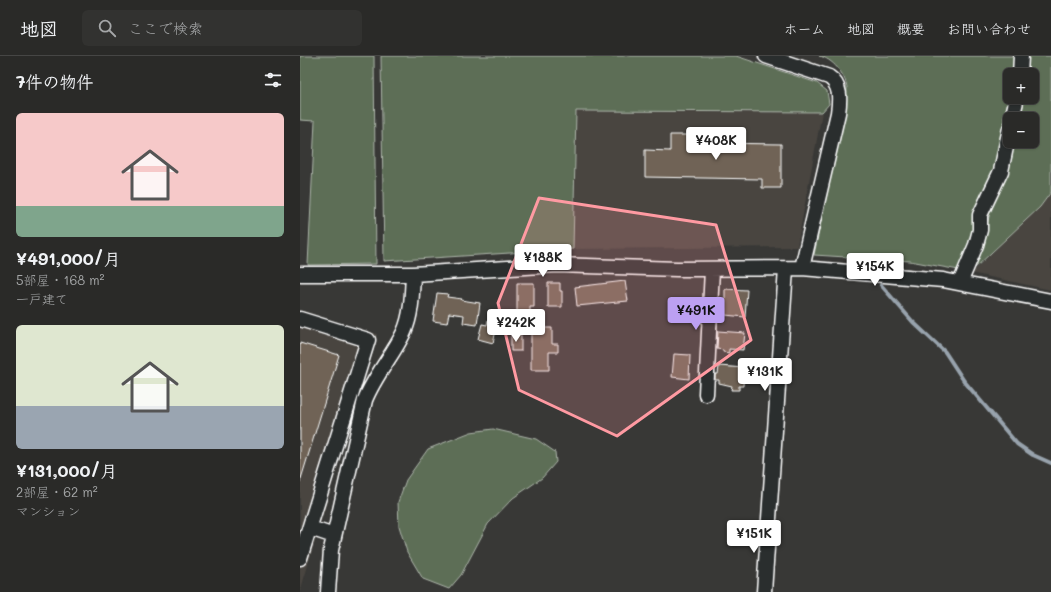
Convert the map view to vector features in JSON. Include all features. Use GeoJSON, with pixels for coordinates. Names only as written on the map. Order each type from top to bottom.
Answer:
{"type":"FeatureCollection","features":[{"type":"Feature","properties":{"kind":"street"},"geometry":{"type":"LineString","coordinates":[[766,56],[829,77],[836,82],[840,100],[802,268]]}},
{"type":"Feature","properties":{"kind":"street"},"geometry":{"type":"LineString","coordinates":[[1020,68],[1021,56]]}},
{"type":"Feature","properties":{"kind":"street"},"geometry":{"type":"LineString","coordinates":[[960,283],[976,244],[980,230],[980,215],[1000,171],[1005,148]]}},
{"type":"Feature","properties":{"kind":"street"},"geometry":{"type":"LineString","coordinates":[[300,274],[414,274],[557,264],[712,269],[802,268],[960,283],[1051,300]]}},
{"type":"Feature","properties":{"kind":"street"},"geometry":{"type":"LineString","coordinates":[[706,394],[712,269]]}},
{"type":"Feature","properties":{"kind":"street"},"geometry":{"type":"LineString","coordinates":[[764,592],[786,269]]}},
{"type":"Feature","properties":{"kind":"street"},"geometry":{"type":"LineString","coordinates":[[328,592],[331,550],[365,400],[370,388],[404,332],[411,309],[414,274]]}},
{"type":"Feature","properties":{"kind":"street"},"geometry":{"type":"LineString","coordinates":[[300,319],[368,340],[300,558]]}},
{"type":"Feature","properties":{"kind":"street"},"geometry":{"type":"LineString","coordinates":[[310,528],[334,536]]}},
{"type":"Feature","properties":{"kind":"highlighted area"},"geometry":{"type":"Polygon","coordinates":[[[539,198],[716,225],[751,340],[617,436],[519,390],[498,303],[539,198]]]}},
{"type":"Feature","properties":{"kind":"shaded area"},"geometry":{"type":"Polygon","coordinates":[[[576,111],[822,112],[797,247],[573,249],[576,111]]]}},
{"type":"Feature","properties":{"kind":"shaded area"},"geometry":{"type":"Polygon","coordinates":[[[1051,192],[1051,290],[971,273],[1040,207],[1051,192]]]}},
{"type":"Feature","properties":{"kind":"shaded area"},"geometry":{"type":"Polygon","coordinates":[[[300,312],[377,334],[300,592],[300,312]]]}},
{"type":"Feature","properties":{"kind":"green space"},"geometry":{"type":"Polygon","coordinates":[[[300,56],[374,56],[376,264],[308,265],[315,121],[300,120],[300,56]]]}},
{"type":"Feature","properties":{"kind":"green space"},"geometry":{"type":"Polygon","coordinates":[[[381,56],[736,56],[817,83],[827,91],[829,104],[822,112],[576,111],[573,249],[384,261],[381,56]]]}},
{"type":"Feature","properties":{"kind":"green space"},"geometry":{"type":"Polygon","coordinates":[[[819,56],[1014,56],[1013,68],[1003,68],[1003,104],[1008,104],[1007,112],[1003,112],[1003,130],[996,164],[973,216],[972,238],[959,270],[910,261],[814,255],[845,108],[847,88],[844,78],[838,68],[824,57],[819,56]]]}},
{"type":"Feature","properties":{"kind":"green space"},"geometry":{"type":"Polygon","coordinates":[[[1027,56],[1051,56],[1051,192],[1040,207],[975,268],[990,212],[1009,167],[1012,148],[1039,148],[1039,112],[1018,112],[1020,104],[1039,104],[1039,68],[1026,68],[1027,56]]]}},
{"type":"Feature","properties":{"kind":"green space"},"geometry":{"type":"Polygon","coordinates":[[[493,429],[536,439],[555,452],[556,462],[542,478],[513,498],[488,524],[461,575],[449,589],[423,579],[407,552],[399,526],[398,502],[406,480],[428,449],[471,432],[493,429]]]}},
{"type":"Feature","properties":{"kind":"building"},"geometry":{"type":"Polygon","coordinates":[[[670,135],[705,135],[705,143],[781,144],[781,188],[762,188],[762,179],[645,177],[645,150],[670,151],[670,135]]]}},
{"type":"Feature","properties":{"kind":"building"},"geometry":{"type":"Polygon","coordinates":[[[625,281],[628,301],[577,306],[575,287],[625,281]]]}},
{"type":"Feature","properties":{"kind":"building"},"geometry":{"type":"Polygon","coordinates":[[[517,283],[534,283],[534,307],[530,307],[530,314],[517,314],[517,283]]]}},
{"type":"Feature","properties":{"kind":"building"},"geometry":{"type":"Polygon","coordinates":[[[548,283],[560,283],[560,291],[562,291],[562,307],[548,307],[548,283]]]}},
{"type":"Feature","properties":{"kind":"building"},"geometry":{"type":"Polygon","coordinates":[[[725,289],[747,290],[745,317],[725,315],[725,308],[721,308],[721,301],[725,301],[725,289]]]}},
{"type":"Feature","properties":{"kind":"building"},"geometry":{"type":"Polygon","coordinates":[[[437,293],[448,294],[447,297],[480,303],[477,325],[463,323],[464,315],[449,313],[447,323],[433,321],[437,293]]]}},
{"type":"Feature","properties":{"kind":"building"},"geometry":{"type":"Polygon","coordinates":[[[488,320],[498,322],[493,343],[478,339],[482,324],[487,325],[488,320]]]}},
{"type":"Feature","properties":{"kind":"building"},"geometry":{"type":"Polygon","coordinates":[[[531,328],[552,328],[552,344],[558,344],[558,352],[549,352],[549,370],[531,370],[531,328]]]}},
{"type":"Feature","properties":{"kind":"building"},"geometry":{"type":"Polygon","coordinates":[[[718,331],[745,333],[743,350],[729,349],[729,353],[717,349],[718,331]]]}},
{"type":"Feature","properties":{"kind":"building"},"geometry":{"type":"Polygon","coordinates":[[[511,335],[521,335],[521,351],[511,351],[511,335]]]}},
{"type":"Feature","properties":{"kind":"building"},"geometry":{"type":"Polygon","coordinates":[[[300,343],[339,355],[300,482],[300,343]]]}},
{"type":"Feature","properties":{"kind":"building"},"geometry":{"type":"Polygon","coordinates":[[[674,354],[690,355],[689,379],[672,377],[674,354]]]}},
{"type":"Feature","properties":{"kind":"building"},"geometry":{"type":"Polygon","coordinates":[[[719,366],[744,368],[743,386],[739,386],[739,390],[731,390],[732,386],[719,383],[719,380],[715,380],[715,374],[718,374],[719,366]]]}},
{"type":"Feature","properties":{"kind":"waterway"},"geometry":{"type":"LineString","coordinates":[[881,285],[913,322],[945,352],[964,381],[1017,444],[1033,455],[1051,463]]}}]}
